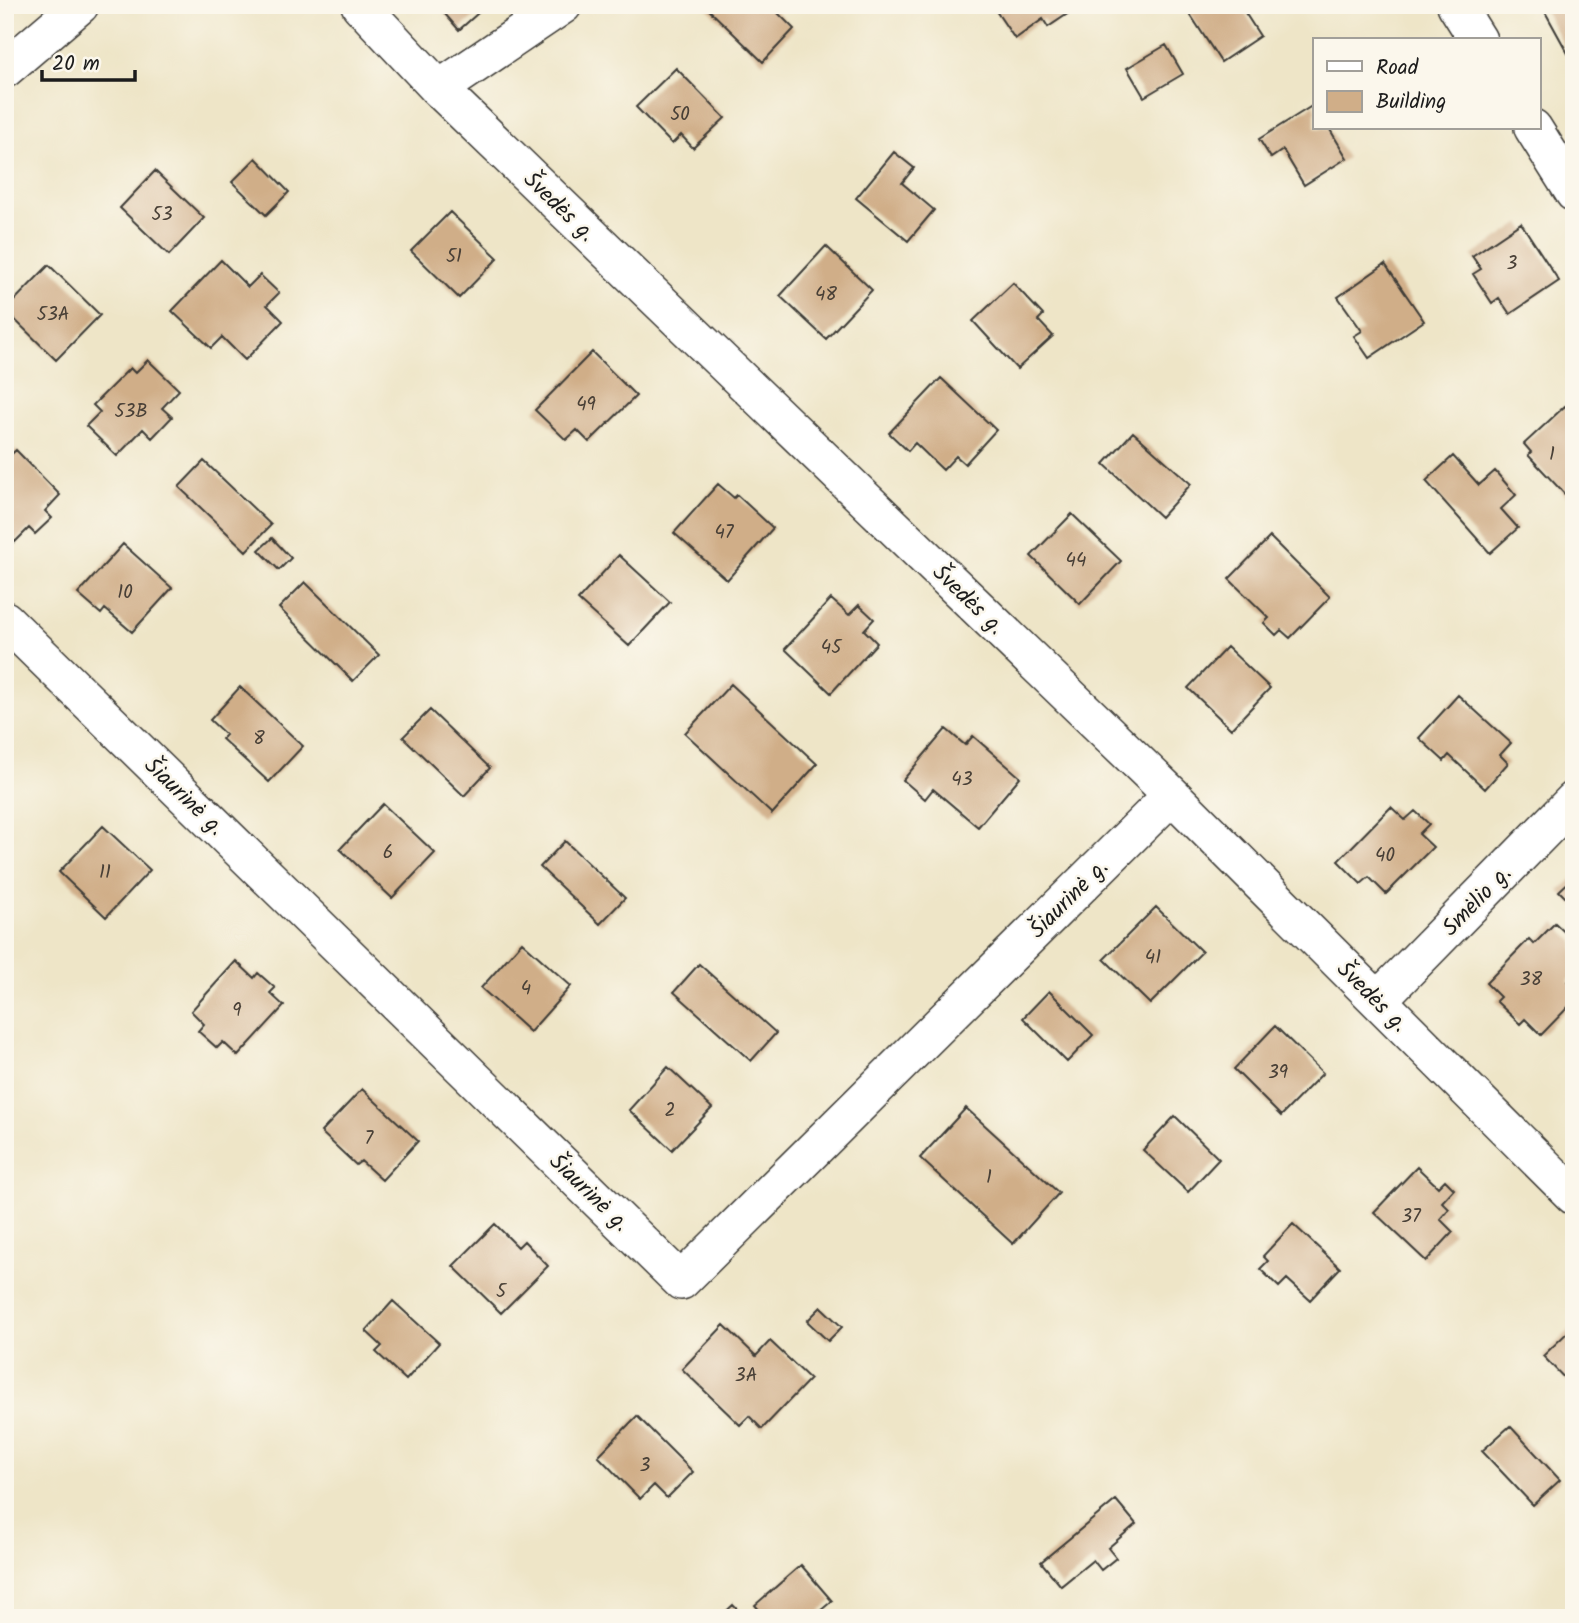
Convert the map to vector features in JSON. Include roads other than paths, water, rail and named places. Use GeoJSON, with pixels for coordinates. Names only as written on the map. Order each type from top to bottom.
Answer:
{"type":"FeatureCollection","features":[{"type":"Feature","properties":{"kind":"street"},"geometry":{"type":"LineString","coordinates":[[5,69],[80,5]]}},
{"type":"Feature","properties":{"kind":"street","name":"Švedės g."},"geometry":{"type":"LineString","coordinates":[[360,5],[439,89],[1172,795],[1574,1196]]}},
{"type":"Feature","properties":{"kind":"street"},"geometry":{"type":"LineString","coordinates":[[439,89],[563,5]]}},
{"type":"Feature","properties":{"kind":"street"},"geometry":{"type":"LineString","coordinates":[[1456,5],[1477,38]]}},
{"type":"Feature","properties":{"kind":"street"},"geometry":{"type":"LineString","coordinates":[[1534,130],[1574,193]]}},
{"type":"Feature","properties":{"kind":"street","name":"Šiaurinė g."},"geometry":{"type":"LineString","coordinates":[[5,620],[681,1281],[1172,795]]}},
{"type":"Feature","properties":{"kind":"street","name":"Smėlio g."},"geometry":{"type":"LineString","coordinates":[[1378,1000],[1574,800]]}}]}
